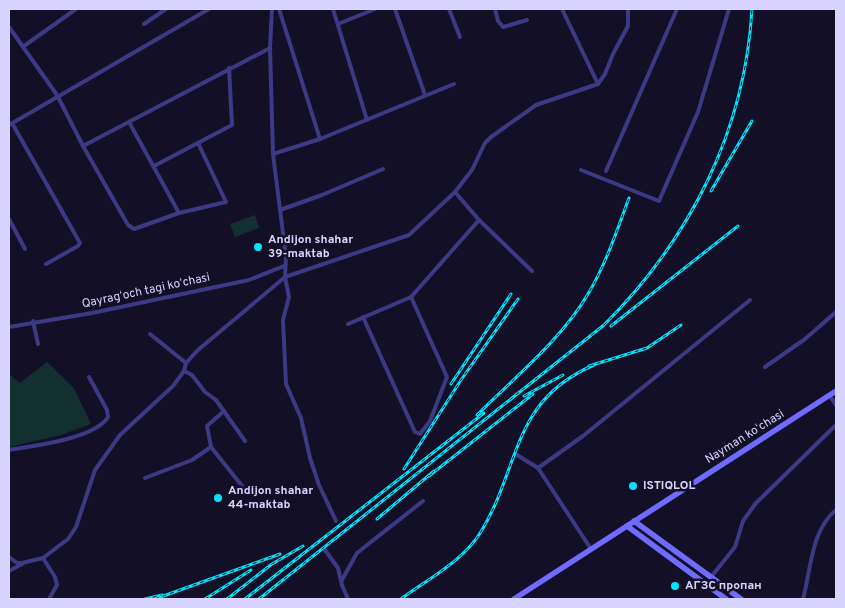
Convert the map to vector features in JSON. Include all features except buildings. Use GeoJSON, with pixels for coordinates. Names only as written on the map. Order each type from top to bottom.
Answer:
{"type":"FeatureCollection","features":[{"type":"Feature","properties":{"kind":"main road","name":"Nayman koʻchasi"},"geometry":{"type":"LineString","coordinates":[[514,599],[836,391]]}},
{"type":"Feature","properties":{"kind":"main road"},"geometry":{"type":"LineString","coordinates":[[634,521],[741,599]]}},
{"type":"Feature","properties":{"kind":"main road"},"geometry":{"type":"LineString","coordinates":[[627,526],[726,599]]}},
{"type":"Feature","properties":{"kind":"street"},"geometry":{"type":"LineString","coordinates":[[24,46],[76,9]]}},
{"type":"Feature","properties":{"kind":"street"},"geometry":{"type":"LineString","coordinates":[[144,24],[166,9]]}},
{"type":"Feature","properties":{"kind":"street"},"geometry":{"type":"LineString","coordinates":[[46,264],[78,246],[80,243],[10,124],[57,95],[209,9]]}},
{"type":"Feature","properties":{"kind":"street"},"geometry":{"type":"LineString","coordinates":[[272,9],[270,48],[273,154],[286,257],[284,266],[285,277],[289,297],[283,320],[286,384],[301,418],[310,458],[319,485],[336,521]]}},
{"type":"Feature","properties":{"kind":"street"},"geometry":{"type":"LineString","coordinates":[[278,9],[320,139]]}},
{"type":"Feature","properties":{"kind":"street"},"geometry":{"type":"LineString","coordinates":[[333,9],[367,120]]}},
{"type":"Feature","properties":{"kind":"street"},"geometry":{"type":"LineString","coordinates":[[338,24],[375,9]]}},
{"type":"Feature","properties":{"kind":"street"},"geometry":{"type":"LineString","coordinates":[[395,9],[425,95]]}},
{"type":"Feature","properties":{"kind":"street"},"geometry":{"type":"LineString","coordinates":[[449,9],[460,37]]}},
{"type":"Feature","properties":{"kind":"street"},"geometry":{"type":"LineString","coordinates":[[494,9],[498,21],[503,27],[527,20]]}},
{"type":"Feature","properties":{"kind":"street"},"geometry":{"type":"LineString","coordinates":[[562,9],[598,84]]}},
{"type":"Feature","properties":{"kind":"street"},"geometry":{"type":"LineString","coordinates":[[9,557],[16,563],[42,558],[68,539],[76,527],[95,470],[120,434],[173,386],[184,371],[186,363],[206,343],[285,277],[409,235],[455,192],[472,170],[485,143],[491,137],[536,105],[598,84],[605,74],[628,26],[628,9]]}},
{"type":"Feature","properties":{"kind":"street"},"geometry":{"type":"LineString","coordinates":[[606,171],[677,9]]}},
{"type":"Feature","properties":{"kind":"street"},"geometry":{"type":"LineString","coordinates":[[581,170],[659,201],[698,112],[729,9]]}},
{"type":"Feature","properties":{"kind":"street"},"geometry":{"type":"LineString","coordinates":[[9,27],[57,95],[83,146],[130,227],[134,229],[179,213],[226,202],[198,143]]}},
{"type":"Feature","properties":{"kind":"street"},"geometry":{"type":"LineString","coordinates":[[83,146],[270,48]]}},
{"type":"Feature","properties":{"kind":"street"},"geometry":{"type":"LineString","coordinates":[[154,166],[232,124],[229,68]]}},
{"type":"Feature","properties":{"kind":"street"},"geometry":{"type":"LineString","coordinates":[[273,154],[320,139],[454,84]]}},
{"type":"Feature","properties":{"kind":"street"},"geometry":{"type":"LineString","coordinates":[[129,122],[179,213]]}},
{"type":"Feature","properties":{"kind":"street"},"geometry":{"type":"LineString","coordinates":[[280,210],[322,195],[383,169]]}},
{"type":"Feature","properties":{"kind":"street"},"geometry":{"type":"LineString","coordinates":[[455,192],[479,220],[532,271]]}},
{"type":"Feature","properties":{"kind":"street"},"geometry":{"type":"LineString","coordinates":[[9,219],[25,249]]}},
{"type":"Feature","properties":{"kind":"street"},"geometry":{"type":"LineString","coordinates":[[348,324],[411,297],[479,220]]}},
{"type":"Feature","properties":{"kind":"street","name":"Qayragʻoch tagi koʻchasi"},"geometry":{"type":"LineString","coordinates":[[9,327],[33,321],[92,313],[249,280],[284,266]]}},
{"type":"Feature","properties":{"kind":"street"},"geometry":{"type":"LineString","coordinates":[[363,317],[414,432],[420,434],[430,421],[447,377],[411,297]]}},
{"type":"Feature","properties":{"kind":"street"},"geometry":{"type":"LineString","coordinates":[[538,468],[583,436],[750,300]]}},
{"type":"Feature","properties":{"kind":"street"},"geometry":{"type":"LineString","coordinates":[[765,366],[805,339],[836,312]]}},
{"type":"Feature","properties":{"kind":"street"},"geometry":{"type":"LineString","coordinates":[[33,321],[38,344]]}},
{"type":"Feature","properties":{"kind":"street"},"geometry":{"type":"LineString","coordinates":[[150,334],[186,363]]}},
{"type":"Feature","properties":{"kind":"street"},"geometry":{"type":"LineString","coordinates":[[184,371],[192,375],[224,411],[245,441]]}},
{"type":"Feature","properties":{"kind":"street"},"geometry":{"type":"LineString","coordinates":[[9,450],[78,436],[102,424],[108,417],[107,410],[89,377]]}},
{"type":"Feature","properties":{"kind":"street"},"geometry":{"type":"LineString","coordinates":[[829,395],[836,405]]}},
{"type":"Feature","properties":{"kind":"street"},"geometry":{"type":"LineString","coordinates":[[224,411],[207,426],[211,447],[246,491]]}},
{"type":"Feature","properties":{"kind":"street"},"geometry":{"type":"LineString","coordinates":[[712,577],[735,548],[743,521],[756,503],[836,425]]}},
{"type":"Feature","properties":{"kind":"street"},"geometry":{"type":"LineString","coordinates":[[144,478],[192,460],[211,447]]}},
{"type":"Feature","properties":{"kind":"street"},"geometry":{"type":"LineString","coordinates":[[518,455],[538,468],[592,550]]}},
{"type":"Feature","properties":{"kind":"street"},"geometry":{"type":"LineString","coordinates":[[342,580],[357,553],[423,501]]}},
{"type":"Feature","properties":{"kind":"street"},"geometry":{"type":"LineString","coordinates":[[803,599],[816,537],[829,516],[836,510]]}},
{"type":"Feature","properties":{"kind":"street"},"geometry":{"type":"LineString","coordinates":[[325,550],[338,568],[348,599]]}},
{"type":"Feature","properties":{"kind":"street"},"geometry":{"type":"LineString","coordinates":[[42,558],[55,577],[57,585],[49,599]]}},
{"type":"Feature","properties":{"kind":"street"},"geometry":{"type":"LineString","coordinates":[[9,571],[22,563]]}},
{"type":"Feature","properties":{"kind":"green space"},"geometry":{"type":"Polygon","coordinates":[[[255,215],[259,228],[235,237],[230,224],[255,215]]]}},
{"type":"Feature","properties":{"kind":"green space"},"geometry":{"type":"Polygon","coordinates":[[[47,362],[74,388],[91,424],[61,435],[9,447],[9,374],[20,383],[47,362]]]}},
{"type":"Feature","properties":{"kind":"railway"},"geometry":{"type":"LineString","coordinates":[[259,599],[604,325],[635,292],[687,219],[708,180],[725,140],[738,98],[747,54],[752,9]]}},
{"type":"Feature","properties":{"kind":"railway"},"geometry":{"type":"LineString","coordinates":[[711,191],[752,121]]}},
{"type":"Feature","properties":{"kind":"railway"},"geometry":{"type":"LineString","coordinates":[[477,415],[537,358],[577,311],[600,271],[629,198]]}},
{"type":"Feature","properties":{"kind":"railway"},"geometry":{"type":"LineString","coordinates":[[611,326],[738,226]]}},
{"type":"Feature","properties":{"kind":"railway"},"geometry":{"type":"LineString","coordinates":[[451,384],[511,294]]}},
{"type":"Feature","properties":{"kind":"railway"},"geometry":{"type":"LineString","coordinates":[[404,469],[461,380],[518,299]]}},
{"type":"Feature","properties":{"kind":"railway"},"geometry":{"type":"LineString","coordinates":[[589,366],[647,348],[681,325]]}},
{"type":"Feature","properties":{"kind":"railway"},"geometry":{"type":"LineString","coordinates":[[401,599],[456,560],[475,541],[495,505],[522,436],[533,415],[547,396],[567,379],[594,365]]}},
{"type":"Feature","properties":{"kind":"railway"},"geometry":{"type":"LineString","coordinates":[[524,396],[563,375]]}},
{"type":"Feature","properties":{"kind":"railway"},"geometry":{"type":"LineString","coordinates":[[429,476],[533,394]]}},
{"type":"Feature","properties":{"kind":"railway"},"geometry":{"type":"LineString","coordinates":[[245,599],[484,413]]}},
{"type":"Feature","properties":{"kind":"railway"},"geometry":{"type":"LineString","coordinates":[[377,519],[434,471]]}},
{"type":"Feature","properties":{"kind":"railway"},"geometry":{"type":"LineString","coordinates":[[227,599],[272,564],[303,546]]}},
{"type":"Feature","properties":{"kind":"railway"},"geometry":{"type":"LineString","coordinates":[[155,599],[280,554]]}},
{"type":"Feature","properties":{"kind":"railway"},"geometry":{"type":"LineString","coordinates":[[205,599],[251,570]]}},
{"type":"Feature","properties":{"kind":"railway"},"geometry":{"type":"LineString","coordinates":[[145,599],[162,595]]}},
{"type":"Feature","properties":{"kind":"place","name":"Andijon shahar 39-maktab"},"geometry":{"type":"Point","coordinates":[258,247]}},
{"type":"Feature","properties":{"kind":"place","name":"ISTIQLOL"},"geometry":{"type":"Point","coordinates":[633,486]}},
{"type":"Feature","properties":{"kind":"place","name":"Andijon shahar 44-maktab"},"geometry":{"type":"Point","coordinates":[218,498]}},
{"type":"Feature","properties":{"kind":"place","name":"АГЗС пропан"},"geometry":{"type":"Point","coordinates":[675,586]}}]}
